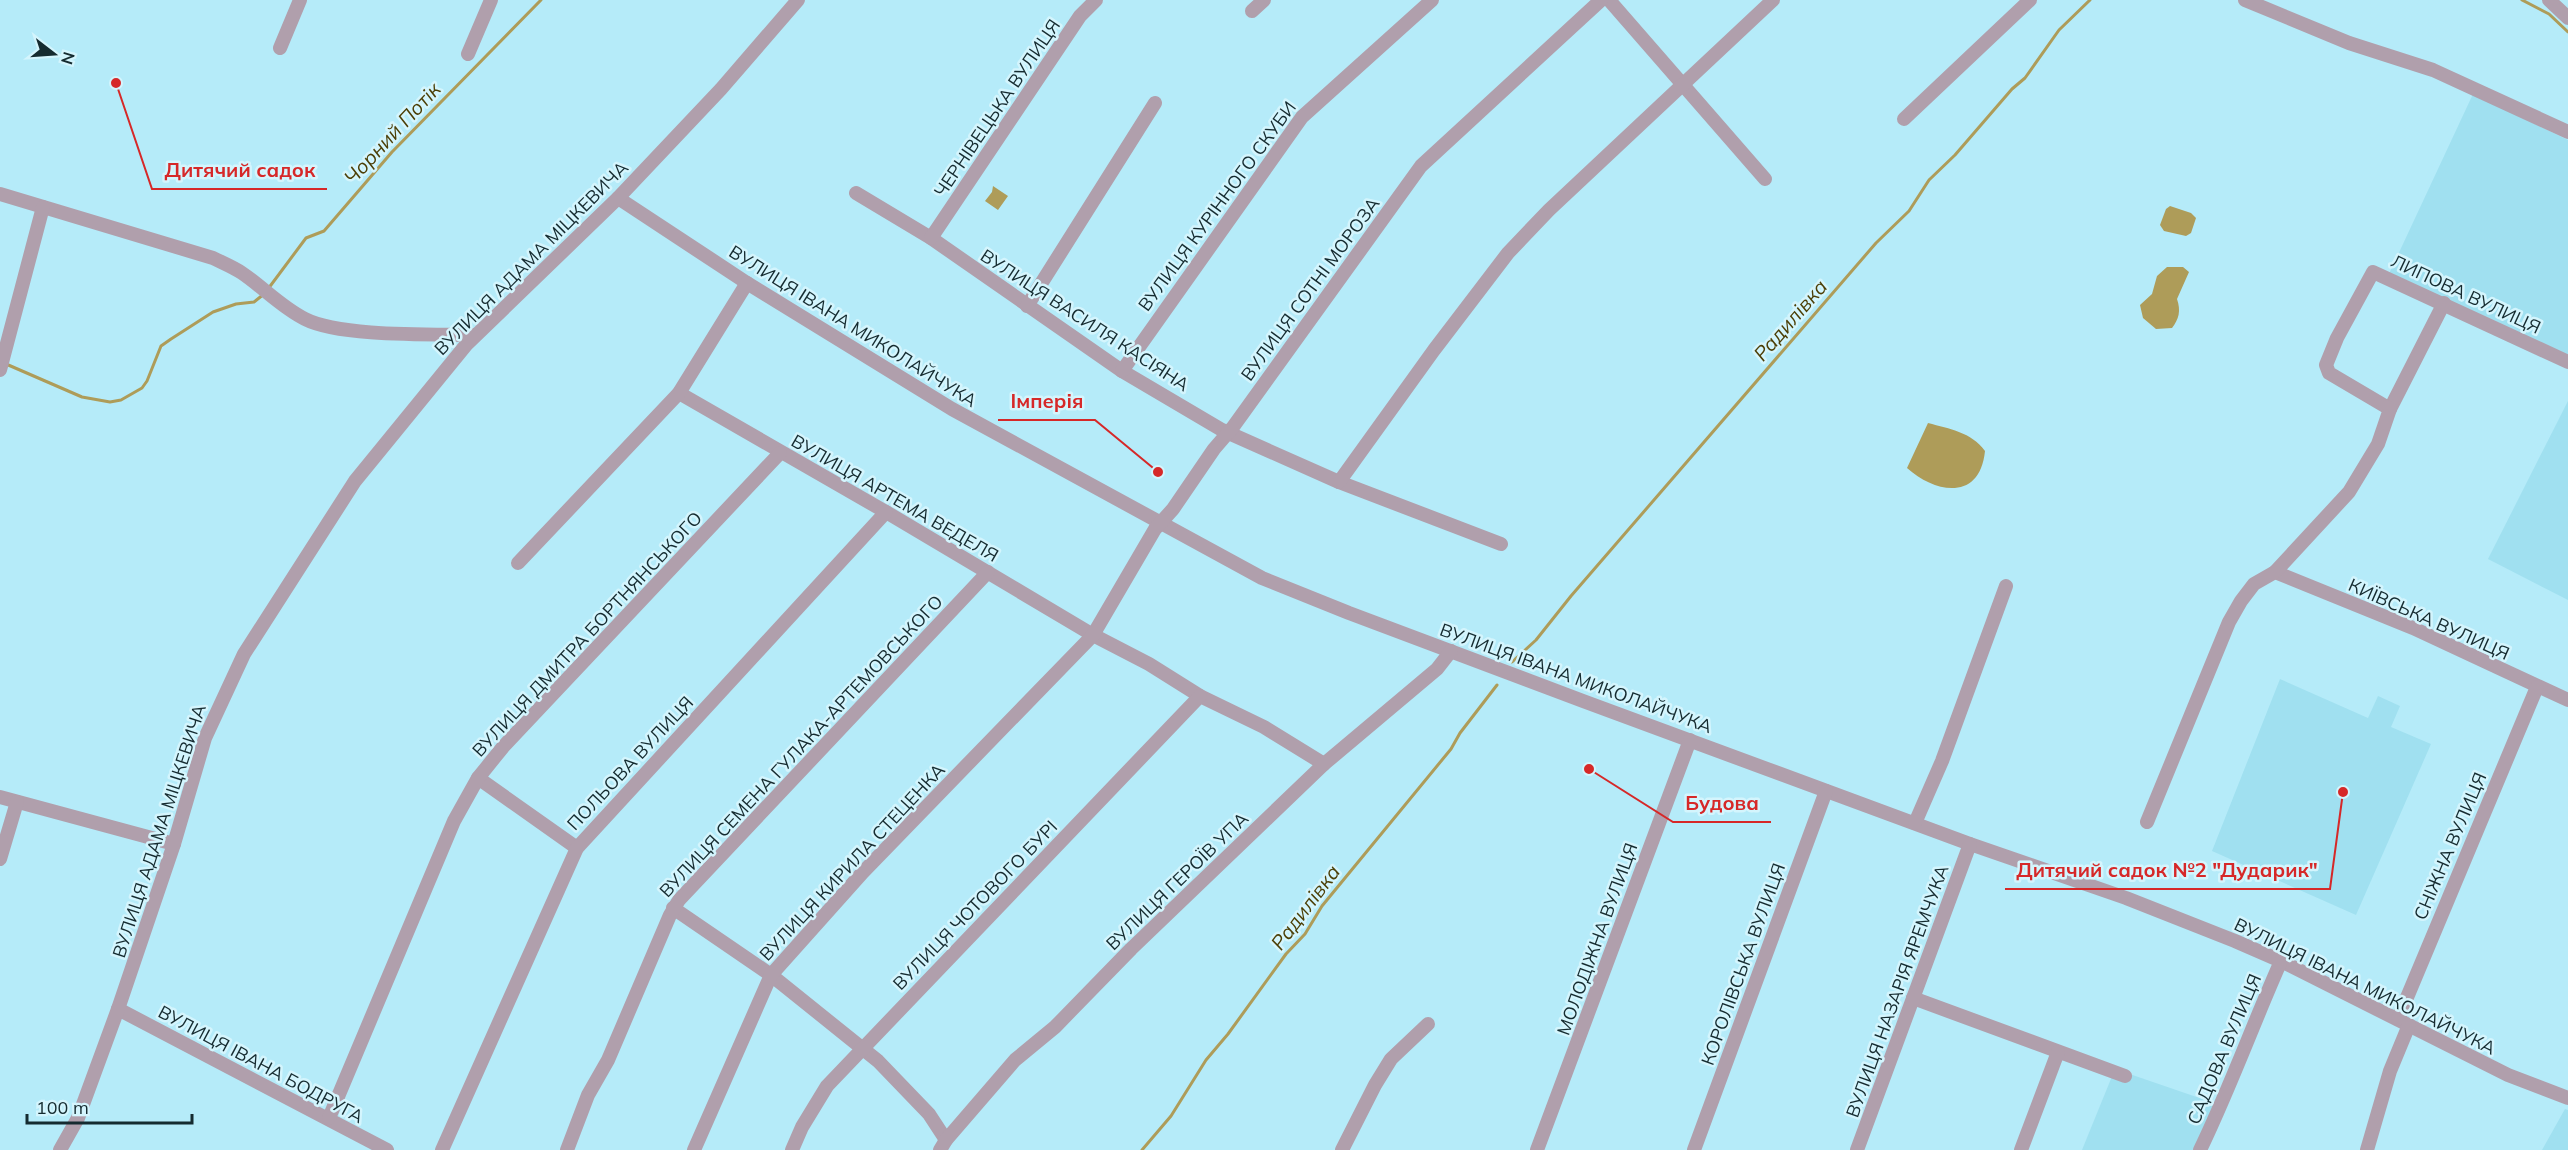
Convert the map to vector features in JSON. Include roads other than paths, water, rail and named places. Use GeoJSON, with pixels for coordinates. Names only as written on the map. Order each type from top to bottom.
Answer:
{"type":"FeatureCollection","features":[{"type":"Feature","properties":{"kind":"street"},"geometry":{"type":"LineString","coordinates":[[280,48],[300,0]]}},
{"type":"Feature","properties":{"kind":"street"},"geometry":{"type":"LineString","coordinates":[[468,54],[491,0]]}},
{"type":"Feature","properties":{"kind":"street","name":"ВУЛИЦЯ АДАМА МІЦКЕВИЧА"},"geometry":{"type":"LineString","coordinates":[[60,1150],[78,1118],[118,1009],[174,843],[205,738],[244,654],[355,481],[475,335],[618,198],[721,89],[798,0]]}},
{"type":"Feature","properties":{"kind":"street","name":"ЧЕРНІВЕЦЬКА ВУЛИЦЯ"},"geometry":{"type":"LineString","coordinates":[[931,238],[1080,16],[1096,0]]}},
{"type":"Feature","properties":{"kind":"street"},"geometry":{"type":"LineString","coordinates":[[1252,11],[1264,0]]}},
{"type":"Feature","properties":{"kind":"street","name":"ВУЛИЦЯ КУРІННОГО СКУБИ"},"geometry":{"type":"LineString","coordinates":[[1122,370],[1302,117],[1432,0]]}},
{"type":"Feature","properties":{"kind":"street","name":"ВУЛИЦЯ СОТНІ МОРОЗА"},"geometry":{"type":"LineString","coordinates":[[1093,636],[1160,524],[1421,166],[1601,0]]}},
{"type":"Feature","properties":{"kind":"street"},"geometry":{"type":"LineString","coordinates":[[1609,0],[1765,179]]}},
{"type":"Feature","properties":{"kind":"street"},"geometry":{"type":"LineString","coordinates":[[1340,482],[1434,350],[1508,253],[1549,210],[1773,0]]}},
{"type":"Feature","properties":{"kind":"street"},"geometry":{"type":"LineString","coordinates":[[1904,119],[2030,0]]}},
{"type":"Feature","properties":{"kind":"street"},"geometry":{"type":"LineString","coordinates":[[2245,0],[2349,43],[2424,67],[2568,132]]}},
{"type":"Feature","properties":{"kind":"street"},"geometry":{"type":"LineString","coordinates":[[2548,0],[2568,18]]}},
{"type":"Feature","properties":{"kind":"street"},"geometry":{"type":"LineString","coordinates":[[1027,306],[1155,103]]}},
{"type":"Feature","properties":{"kind":"street","name":"ВУЛИЦЯ ВАСИЛЯ КАСІЯНА"},"geometry":{"type":"LineString","coordinates":[[856,193],[931,238],[1122,370],[1228,433],[1340,482],[1501,544]]}},
{"type":"Feature","properties":{"kind":"street"},"geometry":{"type":"LineString","coordinates":[[0,194],[213,258],[241,273],[274,299],[308,320],[359,331],[475,335]]}},
{"type":"Feature","properties":{"kind":"street","name":"ВУЛИЦЯ ІВАНА МИКОЛАЙЧУКА"},"geometry":{"type":"LineString","coordinates":[[618,198],[747,283],[952,409],[1262,578],[1349,613],[1826,791],[2126,898],[2281,961],[2508,1075],[2568,1098]]}},
{"type":"Feature","properties":{"kind":"street"},"geometry":{"type":"LineString","coordinates":[[0,370],[43,207]]}},
{"type":"Feature","properties":{"kind":"street","name":"ЛИПОВА ВУЛИЦЯ"},"geometry":{"type":"LineString","coordinates":[[2390,409],[2329,373],[2326,365],[2337,338],[2373,272],[2568,362]]}},
{"type":"Feature","properties":{"kind":"street"},"geometry":{"type":"LineString","coordinates":[[518,563],[679,393],[747,283]]}},
{"type":"Feature","properties":{"kind":"street"},"geometry":{"type":"LineString","coordinates":[[2147,822],[2229,622],[2241,601],[2254,584],[2275,573],[2349,492],[2378,444],[2390,409],[2444,303]]}},
{"type":"Feature","properties":{"kind":"street","name":"ВУЛИЦЯ АРТЕМА ВЕДЕЛЯ"},"geometry":{"type":"LineString","coordinates":[[679,393],[886,512],[1093,636],[1149,664],[1200,696],[1264,727],[1324,764]]}},
{"type":"Feature","properties":{"kind":"street","name":"ВУЛИЦЯ ДМИТРА БОРТНЯНСЬКОГО"},"geometry":{"type":"LineString","coordinates":[[329,1119],[454,821],[478,778],[503,747],[780,453]]}},
{"type":"Feature","properties":{"kind":"street","name":"ПОЛЬОВА ВУЛИЦЯ"},"geometry":{"type":"LineString","coordinates":[[442,1150],[577,848],[886,512]]}},
{"type":"Feature","properties":{"kind":"street","name":"ВУЛИЦЯ СЕМЕНА ГУЛАКА-АРТЕМОВСЬКОГО"},"geometry":{"type":"LineString","coordinates":[[567,1150],[588,1095],[608,1060],[673,908],[697,879],[988,572]]}},
{"type":"Feature","properties":{"kind":"street","name":"КИЇВСЬКА ВУЛИЦЯ"},"geometry":{"type":"LineString","coordinates":[[2275,573],[2413,628],[2568,700]]}},
{"type":"Feature","properties":{"kind":"street"},"geometry":{"type":"LineString","coordinates":[[1915,823],[1942,761],[2006,586]]}},
{"type":"Feature","properties":{"kind":"street","name":"ВУЛИЦЯ КИРИЛА СТЕЦЕНКА"},"geometry":{"type":"LineString","coordinates":[[694,1150],[771,975],[863,872],[1093,636]]}},
{"type":"Feature","properties":{"kind":"street","name":"ВУЛИЦЯ ГЕРОЇВ УПА"},"geometry":{"type":"LineString","coordinates":[[943,1145],[1015,1060],[1055,1027],[1131,949],[1324,764],[1437,669],[1451,651]]}},
{"type":"Feature","properties":{"kind":"street","name":"СНІЖНА ВУЛИЦЯ"},"geometry":{"type":"LineString","coordinates":[[2367,1150],[2403,1022],[2537,687]]}},
{"type":"Feature","properties":{"kind":"street","name":"ВУЛИЦЯ ЧОТОВОГО БУРІ"},"geometry":{"type":"LineString","coordinates":[[792,1150],[802,1127],[827,1086],[1200,696]]}},
{"type":"Feature","properties":{"kind":"street","name":"МОЛОДІЖНА ВУЛИЦЯ"},"geometry":{"type":"LineString","coordinates":[[1537,1150],[1689,740]]}},
{"type":"Feature","properties":{"kind":"street"},"geometry":{"type":"LineString","coordinates":[[478,778],[577,848]]}},
{"type":"Feature","properties":{"kind":"street","name":"КОРОЛІВСЬКА ВУЛИЦЯ"},"geometry":{"type":"LineString","coordinates":[[1694,1150],[1826,791]]}},
{"type":"Feature","properties":{"kind":"street"},"geometry":{"type":"LineString","coordinates":[[0,797],[174,843]]}},
{"type":"Feature","properties":{"kind":"street"},"geometry":{"type":"LineString","coordinates":[[0,859],[16,802]]}},
{"type":"Feature","properties":{"kind":"street","name":"ВУЛИЦЯ НАЗАРІЯ ЯРЕМЧУКА"},"geometry":{"type":"LineString","coordinates":[[1857,1150],[1970,844]]}},
{"type":"Feature","properties":{"kind":"street"},"geometry":{"type":"LineString","coordinates":[[673,908],[771,975],[878,1062],[935,1120],[943,1145]]}},
{"type":"Feature","properties":{"kind":"street","name":"САДОВА ВУЛИЦЯ"},"geometry":{"type":"LineString","coordinates":[[2200,1150],[2227,1093],[2281,961]]}},
{"type":"Feature","properties":{"kind":"street"},"geometry":{"type":"LineString","coordinates":[[1913,998],[2125,1076]]}},
{"type":"Feature","properties":{"kind":"street","name":"ВУЛИЦЯ ІВАНА БОДРУГА"},"geometry":{"type":"LineString","coordinates":[[118,1009],[387,1150]]}},
{"type":"Feature","properties":{"kind":"street"},"geometry":{"type":"LineString","coordinates":[[1342,1150],[1391,1059],[1428,1024]]}},
{"type":"Feature","properties":{"kind":"street"},"geometry":{"type":"LineString","coordinates":[[2021,1150],[2058,1052]]}},
{"type":"Feature","properties":{"kind":"waterway","name":"Чорний Потік"},"geometry":{"type":"LineString","coordinates":[[268,289],[306,238],[324,231],[392,152],[541,0]]}},
{"type":"Feature","properties":{"kind":"waterway","name":"Радилівка"},"geometry":{"type":"LineString","coordinates":[[1512,662],[1536,640],[1571,596],[1876,243],[1909,211],[1929,180],[1955,155],[2012,89],[2025,78],[2059,30],[2090,0]]}},
{"type":"Feature","properties":{"kind":"waterway","name":"Радилівка"},"geometry":{"type":"LineString","coordinates":[[2522,0],[2549,14],[2568,32]]}},
{"type":"Feature","properties":{"kind":"waterway","name":"Чорний Потік"},"geometry":{"type":"LineString","coordinates":[[6,364],[82,397],[110,402],[121,400],[142,388],[161,346],[213,312],[236,304],[254,302],[264,294]]}},
{"type":"Feature","properties":{"kind":"waterway","name":"Радилівка"},"geometry":{"type":"LineString","coordinates":[[1142,1150],[1171,1116],[1206,1060],[1228,1034],[1286,954],[1305,934],[1322,906],[1451,749],[1460,733],[1497,685]]}},
{"type":"Feature","properties":{"kind":"place","name":"Дитячий садок"},"geometry":{"type":"Point","coordinates":[116,83]}},
{"type":"Feature","properties":{"kind":"place","name":"Імперія"},"geometry":{"type":"Point","coordinates":[1158,472]}},
{"type":"Feature","properties":{"kind":"place","name":"Будова"},"geometry":{"type":"Point","coordinates":[1589,769]}},
{"type":"Feature","properties":{"kind":"place","name":"Дитячий садок №2 \"Дударик\""},"geometry":{"type":"Point","coordinates":[2343,792]}}]}
